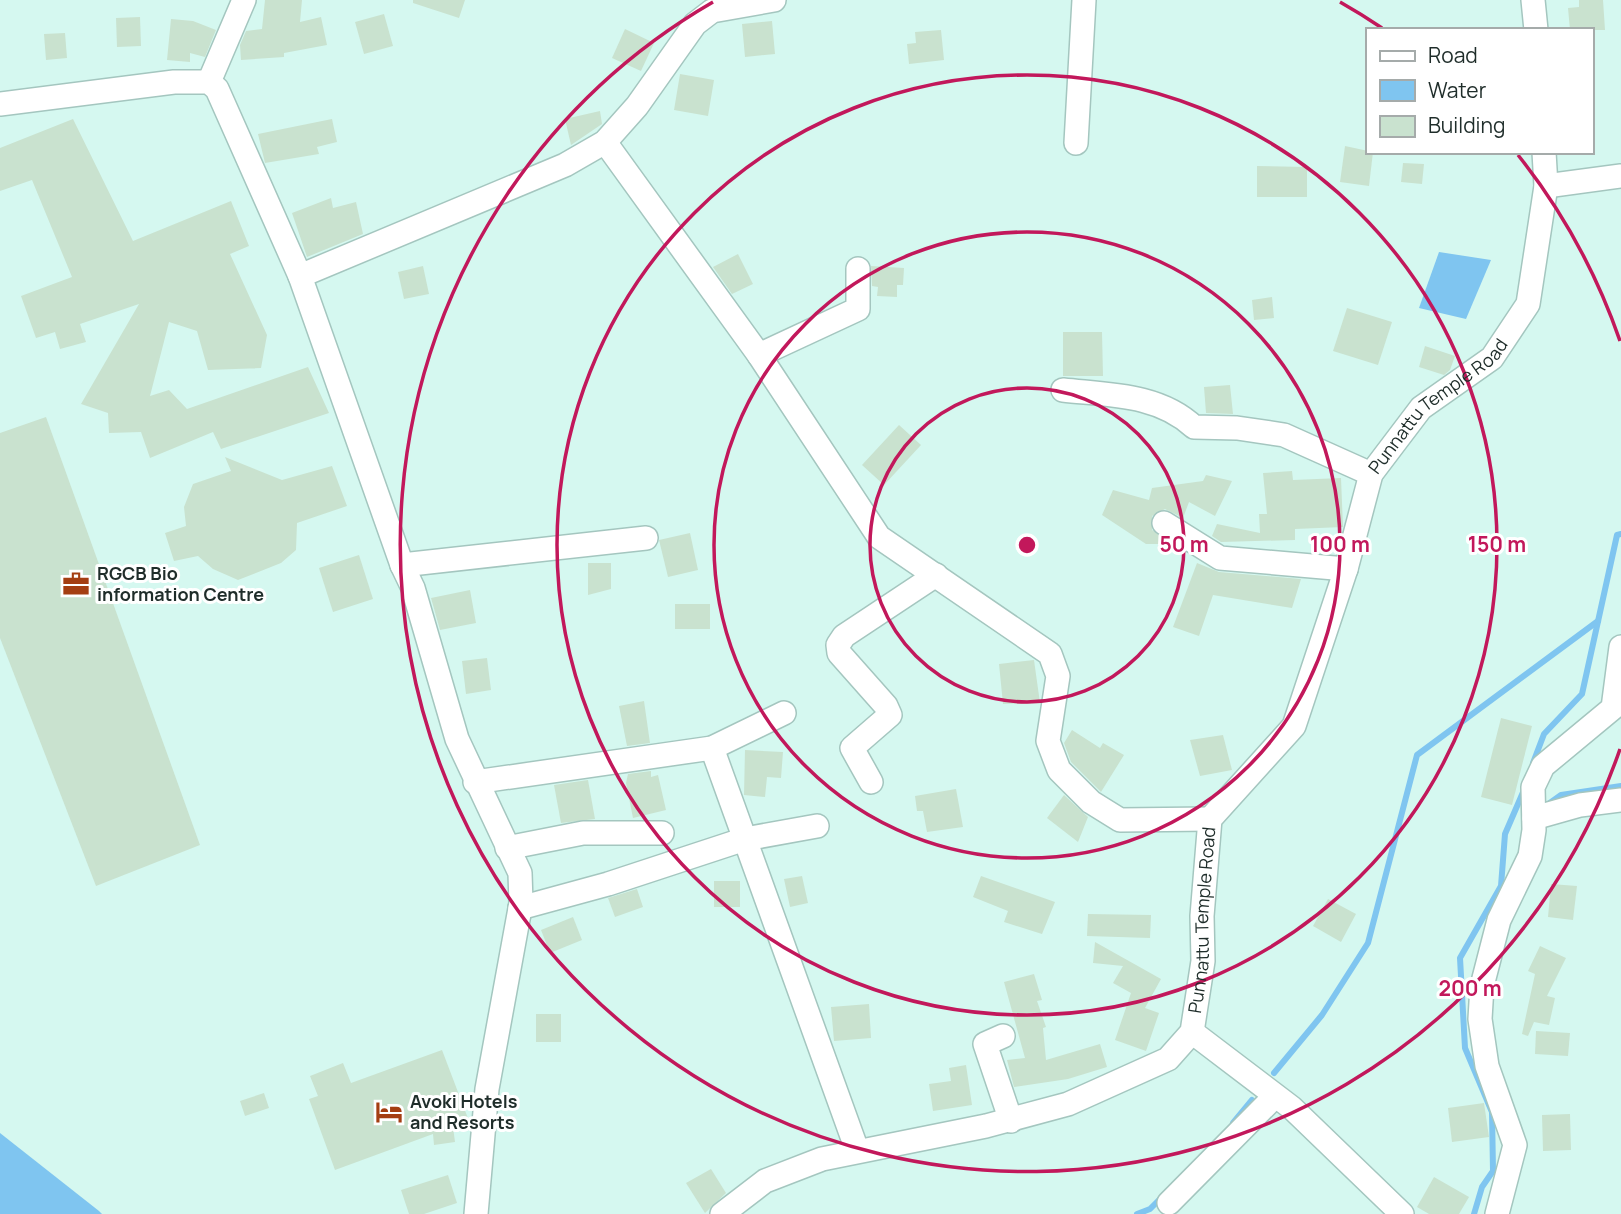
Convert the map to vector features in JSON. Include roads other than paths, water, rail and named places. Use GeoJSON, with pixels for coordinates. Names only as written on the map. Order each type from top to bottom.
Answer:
{"type":"FeatureCollection","features":[{"type":"Feature","properties":{"kind":"street"},"geometry":{"type":"LineString","coordinates":[[209,82],[244,0]]}},
{"type":"Feature","properties":{"kind":"street"},"geometry":{"type":"LineString","coordinates":[[300,276],[565,165],[605,142],[637,106],[695,24],[712,11],[774,0]]}},
{"type":"Feature","properties":{"kind":"street"},"geometry":{"type":"LineString","coordinates":[[1076,143],[1084,0]]}},
{"type":"Feature","properties":{"kind":"street"},"geometry":{"type":"LineString","coordinates":[[1533,0],[1536,28]]}},
{"type":"Feature","properties":{"kind":"street"},"geometry":{"type":"LineString","coordinates":[[0,104],[174,82],[209,82],[217,89],[300,276],[402,565],[414,588],[457,739],[520,873],[520,908],[487,1089],[476,1214]]}},
{"type":"Feature","properties":{"kind":"street"},"geometry":{"type":"LineString","coordinates":[[605,142],[759,355],[879,537],[1051,654],[1058,676],[1048,741],[1059,770],[1091,802],[1120,820],[1210,819]]}},
{"type":"Feature","properties":{"kind":"street","name":"Punnattu Temple Road"},"geometry":{"type":"LineString","coordinates":[[722,1214],[765,1181],[822,1159],[1011,1121],[1068,1104],[1168,1059],[1192,1032],[1203,961],[1202,916],[1210,819],[1294,726],[1346,569],[1371,474],[1421,408],[1492,358],[1528,304],[1546,186],[1544,154]]}},
{"type":"Feature","properties":{"kind":"street"},"geometry":{"type":"LineString","coordinates":[[1546,186],[1621,176]]}},
{"type":"Feature","properties":{"kind":"street"},"geometry":{"type":"LineString","coordinates":[[759,355],[858,309],[858,268]]}},
{"type":"Feature","properties":{"kind":"street"},"geometry":{"type":"LineString","coordinates":[[1063,390],[1132,397],[1160,404],[1182,416],[1194,427],[1237,428],[1284,435],[1371,474]]}},
{"type":"Feature","properties":{"kind":"street"},"geometry":{"type":"LineString","coordinates":[[1164,523],[1220,558],[1346,569]]}},
{"type":"Feature","properties":{"kind":"street"},"geometry":{"type":"LineString","coordinates":[[402,565],[646,538]]}},
{"type":"Feature","properties":{"kind":"street"},"geometry":{"type":"LineString","coordinates":[[871,782],[852,748],[890,715],[886,706],[839,653],[838,645],[844,636],[936,575]]}},
{"type":"Feature","properties":{"kind":"street"},"geometry":{"type":"LineString","coordinates":[[1497,1214],[1515,1144],[1487,1066],[1480,1019],[1482,985],[1499,920],[1530,856],[1534,818],[1533,787],[1544,766],[1613,708],[1621,647]]}},
{"type":"Feature","properties":{"kind":"street"},"geometry":{"type":"LineString","coordinates":[[475,782],[712,748],[784,713]]}},
{"type":"Feature","properties":{"kind":"street"},"geometry":{"type":"LineString","coordinates":[[712,748],[857,1150]]}},
{"type":"Feature","properties":{"kind":"street"},"geometry":{"type":"LineString","coordinates":[[1534,818],[1580,805],[1621,800]]}},
{"type":"Feature","properties":{"kind":"street"},"geometry":{"type":"LineString","coordinates":[[520,908],[608,884],[745,839],[817,826]]}},
{"type":"Feature","properties":{"kind":"street"},"geometry":{"type":"LineString","coordinates":[[506,848],[583,833],[662,833]]}},
{"type":"Feature","properties":{"kind":"street"},"geometry":{"type":"LineString","coordinates":[[1192,1032],[1275,1096],[1402,1214]]}},
{"type":"Feature","properties":{"kind":"street"},"geometry":{"type":"LineString","coordinates":[[1003,1036],[985,1044],[1011,1121]]}},
{"type":"Feature","properties":{"kind":"street"},"geometry":{"type":"LineString","coordinates":[[1169,1203],[1275,1096]]}},
{"type":"Feature","properties":{"kind":"water"},"geometry":{"type":"Polygon","coordinates":[[[1439,252],[1491,260],[1466,319],[1419,308],[1439,252]]]}},
{"type":"Feature","properties":{"kind":"water"},"geometry":{"type":"Polygon","coordinates":[[[0,1133],[99,1211],[102,1214],[0,1214],[0,1133]]]}},
{"type":"Feature","properties":{"kind":"waterway"},"geometry":{"type":"LineString","coordinates":[[1533,763],[1544,734],[1582,694],[1617,535],[1621,534]]}},
{"type":"Feature","properties":{"kind":"waterway"},"geometry":{"type":"LineString","coordinates":[[1274,1073],[1322,1015],[1368,943],[1417,755],[1598,621]]}},
{"type":"Feature","properties":{"kind":"waterway"},"geometry":{"type":"LineString","coordinates":[[1547,805],[1561,795],[1621,786]]}},
{"type":"Feature","properties":{"kind":"waterway"},"geometry":{"type":"LineString","coordinates":[[1474,1214],[1482,1187],[1493,1171],[1492,1112],[1465,1048],[1460,958],[1501,886],[1505,834],[1524,790]]}},
{"type":"Feature","properties":{"kind":"waterway"},"geometry":{"type":"LineString","coordinates":[[1233,1123],[1252,1100]]}},
{"type":"Feature","properties":{"kind":"waterway"},"geometry":{"type":"LineString","coordinates":[[1137,1214],[1150,1209],[1163,1196]]}},
{"type":"Feature","properties":{"kind":"place","name":"RGCB Bio information Centre"},"geometry":{"type":"Point","coordinates":[76,584]}},
{"type":"Feature","properties":{"kind":"place","name":"Avoki Hotels and Resorts"},"geometry":{"type":"Point","coordinates":[389,1112]}}]}
